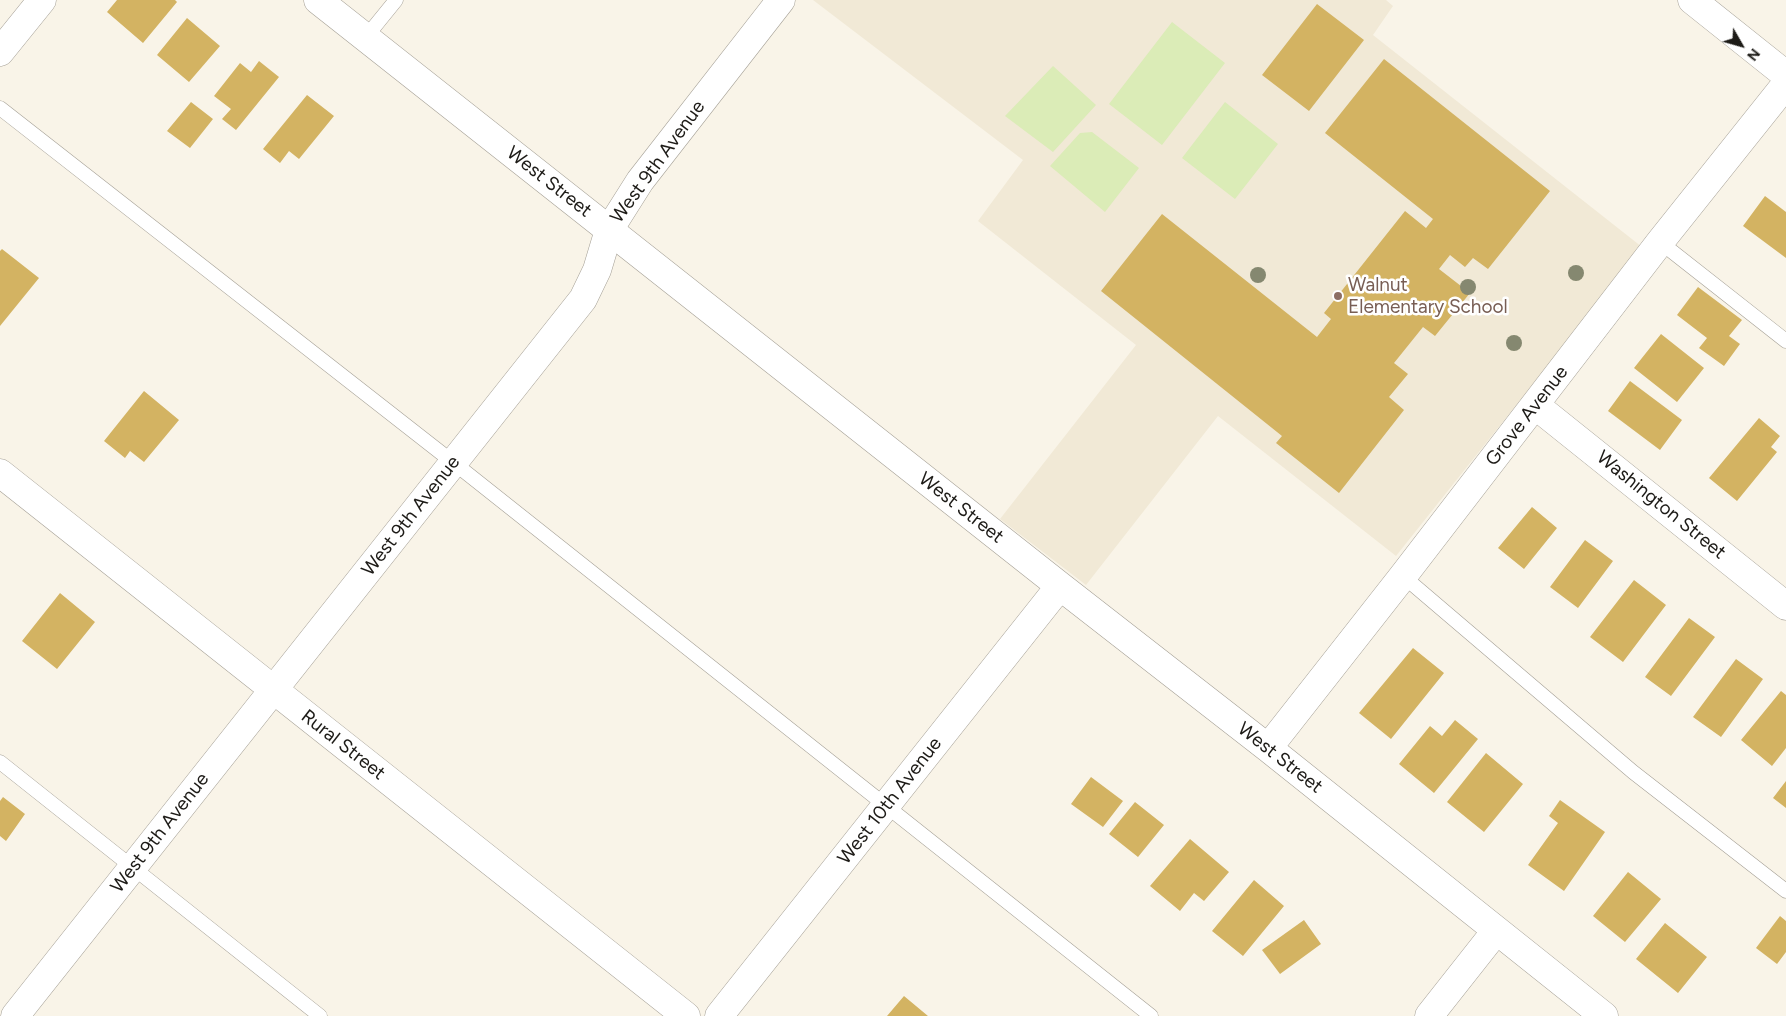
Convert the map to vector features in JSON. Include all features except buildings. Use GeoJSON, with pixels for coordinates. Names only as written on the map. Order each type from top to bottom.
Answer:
{"type":"FeatureCollection","features":[{"type":"Feature","properties":{"kind":"street"},"geometry":{"type":"LineString","coordinates":[[0,52],[42,0]]}},
{"type":"Feature","properties":{"kind":"street","name":"West Street"},"geometry":{"type":"LineString","coordinates":[[318,0],[1268,748],[1604,1016]]}},
{"type":"Feature","properties":{"kind":"street","name":"West 9th Avenue"},"geometry":{"type":"LineString","coordinates":[[15,1016],[582,299],[597,270],[609,230],[640,181],[781,0]]}},
{"type":"Feature","properties":{"kind":"street"},"geometry":{"type":"LineString","coordinates":[[1692,0],[1786,75]]}},
{"type":"Feature","properties":{"kind":"street","name":"Grove Avenue"},"geometry":{"type":"LineString","coordinates":[[1268,748],[1660,242],[1786,84]]}},
{"type":"Feature","properties":{"kind":"street","name":"Washington Street"},"geometry":{"type":"LineString","coordinates":[[1535,405],[1786,606]]}},
{"type":"Feature","properties":{"kind":"street","name":"Rural Street"},"geometry":{"type":"LineString","coordinates":[[0,473],[686,1016]]}},
{"type":"Feature","properties":{"kind":"street","name":"West 10th Avenue"},"geometry":{"type":"LineString","coordinates":[[719,1016],[1060,586]]}},
{"type":"Feature","properties":{"kind":"street"},"geometry":{"type":"LineString","coordinates":[[1429,1016],[1496,931]]}},
{"type":"Feature","properties":{"kind":"lane"},"geometry":{"type":"LineString","coordinates":[[366,38],[396,0]]}},
{"type":"Feature","properties":{"kind":"lane"},"geometry":{"type":"LineString","coordinates":[[0,108],[454,463],[1151,1016]]}},
{"type":"Feature","properties":{"kind":"lane"},"geometry":{"type":"LineString","coordinates":[[1660,242],[1786,341]]}},
{"type":"Feature","properties":{"kind":"lane"},"geometry":{"type":"LineString","coordinates":[[1403,576],[1633,772],[1786,891]]}},
{"type":"Feature","properties":{"kind":"lane"},"geometry":{"type":"LineString","coordinates":[[0,762],[320,1016]]}},
{"type":"Feature","properties":{"kind":"shaded area","name":"Walnut Elementary School"},"geometry":{"type":"Polygon","coordinates":[[[813,0],[1386,0],[1393,6],[1373,35],[1642,247],[1396,556],[1218,416],[1086,585],[1000,519],[1136,345],[978,221],[1023,160],[813,0]]]}},
{"type":"Feature","properties":{"kind":"green space"},"geometry":{"type":"Polygon","coordinates":[[[1172,22],[1225,63],[1162,145],[1109,104],[1172,22]]]}},
{"type":"Feature","properties":{"kind":"green space"},"geometry":{"type":"Polygon","coordinates":[[[1053,66],[1096,105],[1053,152],[1005,116],[1053,66]]]}},
{"type":"Feature","properties":{"kind":"green space"},"geometry":{"type":"Polygon","coordinates":[[[1225,102],[1278,144],[1235,199],[1182,158],[1225,102]]]}},
{"type":"Feature","properties":{"kind":"green space"},"geometry":{"type":"Polygon","coordinates":[[[1092,132],[1139,168],[1105,212],[1050,166],[1080,133],[1092,132]]]}},
{"type":"Feature","properties":{"kind":"place","name":"Walnut Elementary School"},"geometry":{"type":"Point","coordinates":[1338,296]}}]}
